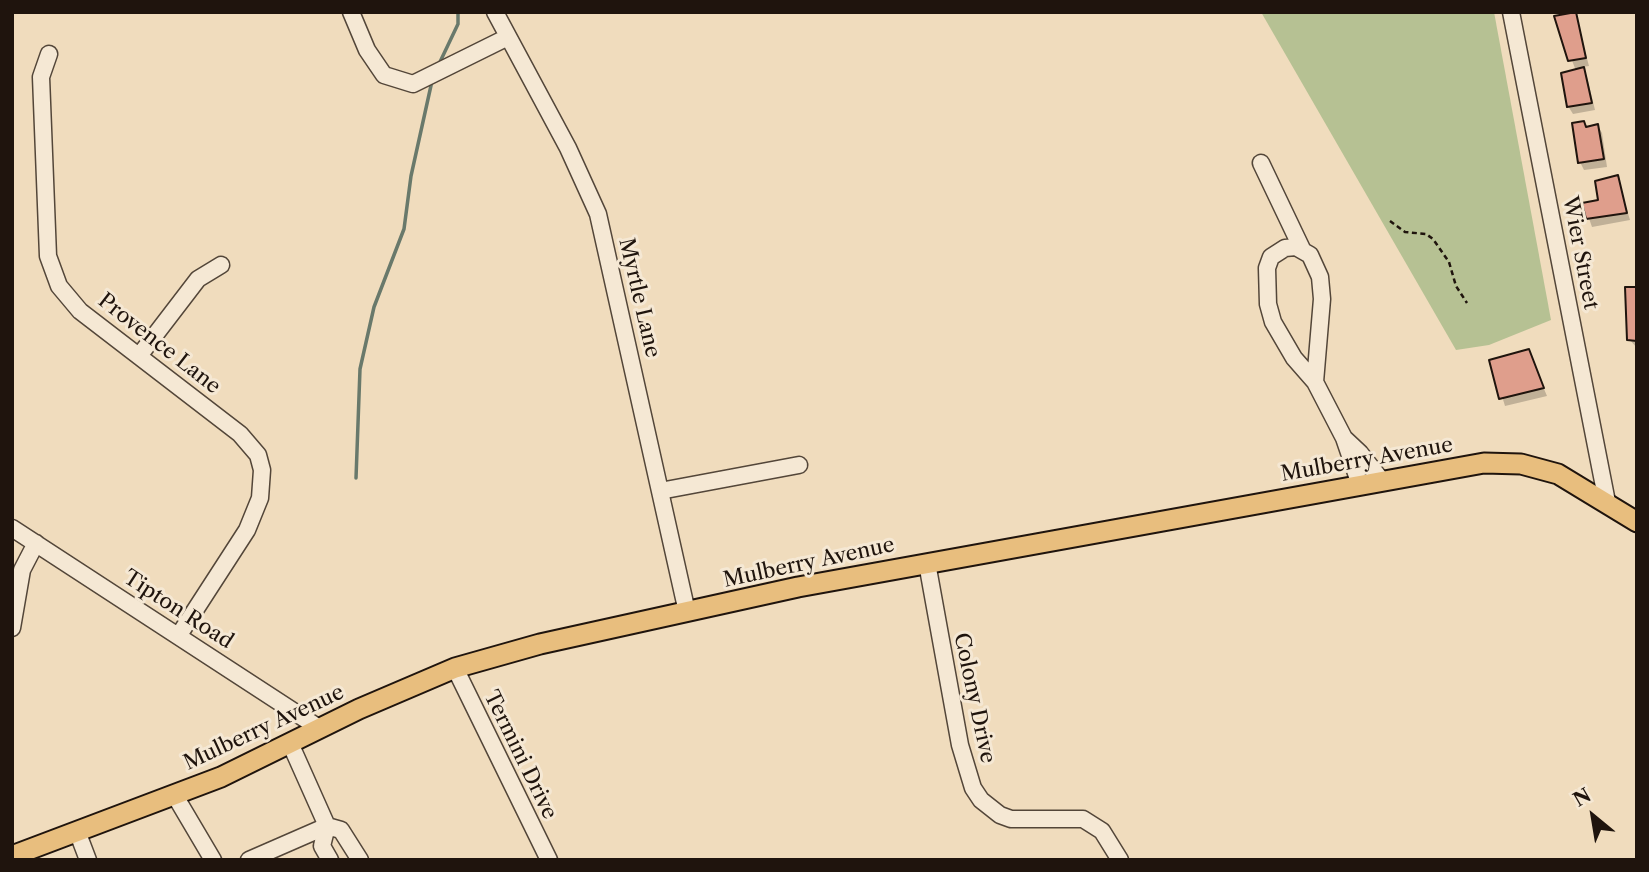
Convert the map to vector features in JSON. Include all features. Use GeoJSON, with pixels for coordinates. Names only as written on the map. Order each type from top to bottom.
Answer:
{"type":"FeatureCollection","features":[{"type":"Feature","properties":{"kind":"main road","name":"Mulberry Avenue"},"geometry":{"type":"LineString","coordinates":[[12,856],[248,765],[319,728],[455,668],[540,644],[687,612],[927,563],[1485,463],[1521,464],[1558,474],[1637,522]]}},
{"type":"Feature","properties":{"kind":"street"},"geometry":{"type":"LineString","coordinates":[[351,12],[367,50],[384,75],[413,84],[508,37]]}},
{"type":"Feature","properties":{"kind":"street","name":"Myrtle Lane"},"geometry":{"type":"LineString","coordinates":[[495,12],[568,148],[598,214],[687,612]]}},
{"type":"Feature","properties":{"kind":"street","name":"Wier Street"},"geometry":{"type":"LineString","coordinates":[[1511,12],[1607,502]]}},
{"type":"Feature","properties":{"kind":"street","name":"Provence Lane"},"geometry":{"type":"LineString","coordinates":[[49,54],[44,63],[42,91],[48,256],[53,273],[80,311],[240,434],[258,455],[262,470],[260,498],[247,530],[179,635]]}},
{"type":"Feature","properties":{"kind":"street"},"geometry":{"type":"LineString","coordinates":[[1261,163],[1302,249],[1316,266],[1322,288],[1315,382]]}},
{"type":"Feature","properties":{"kind":"street"},"geometry":{"type":"LineString","coordinates":[[1302,249],[1284,248],[1271,257],[1266,280],[1268,304],[1282,341],[1315,382],[1344,438],[1360,485]]}},
{"type":"Feature","properties":{"kind":"street"},"geometry":{"type":"LineString","coordinates":[[139,356],[198,279],[221,265]]}},
{"type":"Feature","properties":{"kind":"street"},"geometry":{"type":"LineString","coordinates":[[1344,438],[1382,481]]}},
{"type":"Feature","properties":{"kind":"street"},"geometry":{"type":"LineString","coordinates":[[660,491],[799,465]]}},
{"type":"Feature","properties":{"kind":"street","name":"Tipton Road"},"geometry":{"type":"LineString","coordinates":[[12,528],[319,728]]}},
{"type":"Feature","properties":{"kind":"street"},"geometry":{"type":"LineString","coordinates":[[12,628],[22,570],[36,543]]}},
{"type":"Feature","properties":{"kind":"street","name":"Colony Drive"},"geometry":{"type":"LineString","coordinates":[[927,563],[960,745],[973,788],[990,809],[1011,819],[1083,819],[1102,831],[1120,860]]}},
{"type":"Feature","properties":{"kind":"street","name":"Termini Drive"},"geometry":{"type":"LineString","coordinates":[[455,668],[549,860]]}},
{"type":"Feature","properties":{"kind":"street"},"geometry":{"type":"LineString","coordinates":[[290,743],[327,827],[322,846],[330,860]]}},
{"type":"Feature","properties":{"kind":"street"},"geometry":{"type":"LineString","coordinates":[[174,794],[212,860]]}},
{"type":"Feature","properties":{"kind":"street"},"geometry":{"type":"LineString","coordinates":[[249,860],[327,827],[341,830],[360,860]]}},
{"type":"Feature","properties":{"kind":"street"},"geometry":{"type":"LineString","coordinates":[[77,831],[88,860]]}},
{"type":"Feature","properties":{"kind":"path"},"geometry":{"type":"LineString","coordinates":[[1390,220],[1405,232],[1426,234],[1433,239],[1449,262],[1456,286],[1467,303]]}},
{"type":"Feature","properties":{"kind":"green space"},"geometry":{"type":"Polygon","coordinates":[[[1261,12],[1494,12],[1551,320],[1489,345],[1456,350],[1261,12]]]}},
{"type":"Feature","properties":{"kind":"building"},"geometry":{"type":"Polygon","coordinates":[[[1576,12],[1586,58],[1568,61],[1554,16],[1576,12]]]}},
{"type":"Feature","properties":{"kind":"building"},"geometry":{"type":"Polygon","coordinates":[[[1584,67],[1592,103],[1567,107],[1561,73],[1584,67]]]}},
{"type":"Feature","properties":{"kind":"building"},"geometry":{"type":"Polygon","coordinates":[[[1584,121],[1586,127],[1598,124],[1604,159],[1578,163],[1572,123],[1584,121]]]}},
{"type":"Feature","properties":{"kind":"building"},"geometry":{"type":"Polygon","coordinates":[[[1618,175],[1627,213],[1586,219],[1582,203],[1598,200],[1595,181],[1618,175]]]}},
{"type":"Feature","properties":{"kind":"building"},"geometry":{"type":"Polygon","coordinates":[[[1625,287],[1637,287],[1637,341],[1627,340],[1625,287]]]}},
{"type":"Feature","properties":{"kind":"building"},"geometry":{"type":"Polygon","coordinates":[[[1529,349],[1544,388],[1499,399],[1489,360],[1529,349]]]}},
{"type":"Feature","properties":{"kind":"waterway"},"geometry":{"type":"LineString","coordinates":[[439,64],[458,24],[458,12]]}},
{"type":"Feature","properties":{"kind":"waterway"},"geometry":{"type":"LineString","coordinates":[[356,478],[360,369],[374,307],[404,229],[411,176],[432,81]]}}]}
